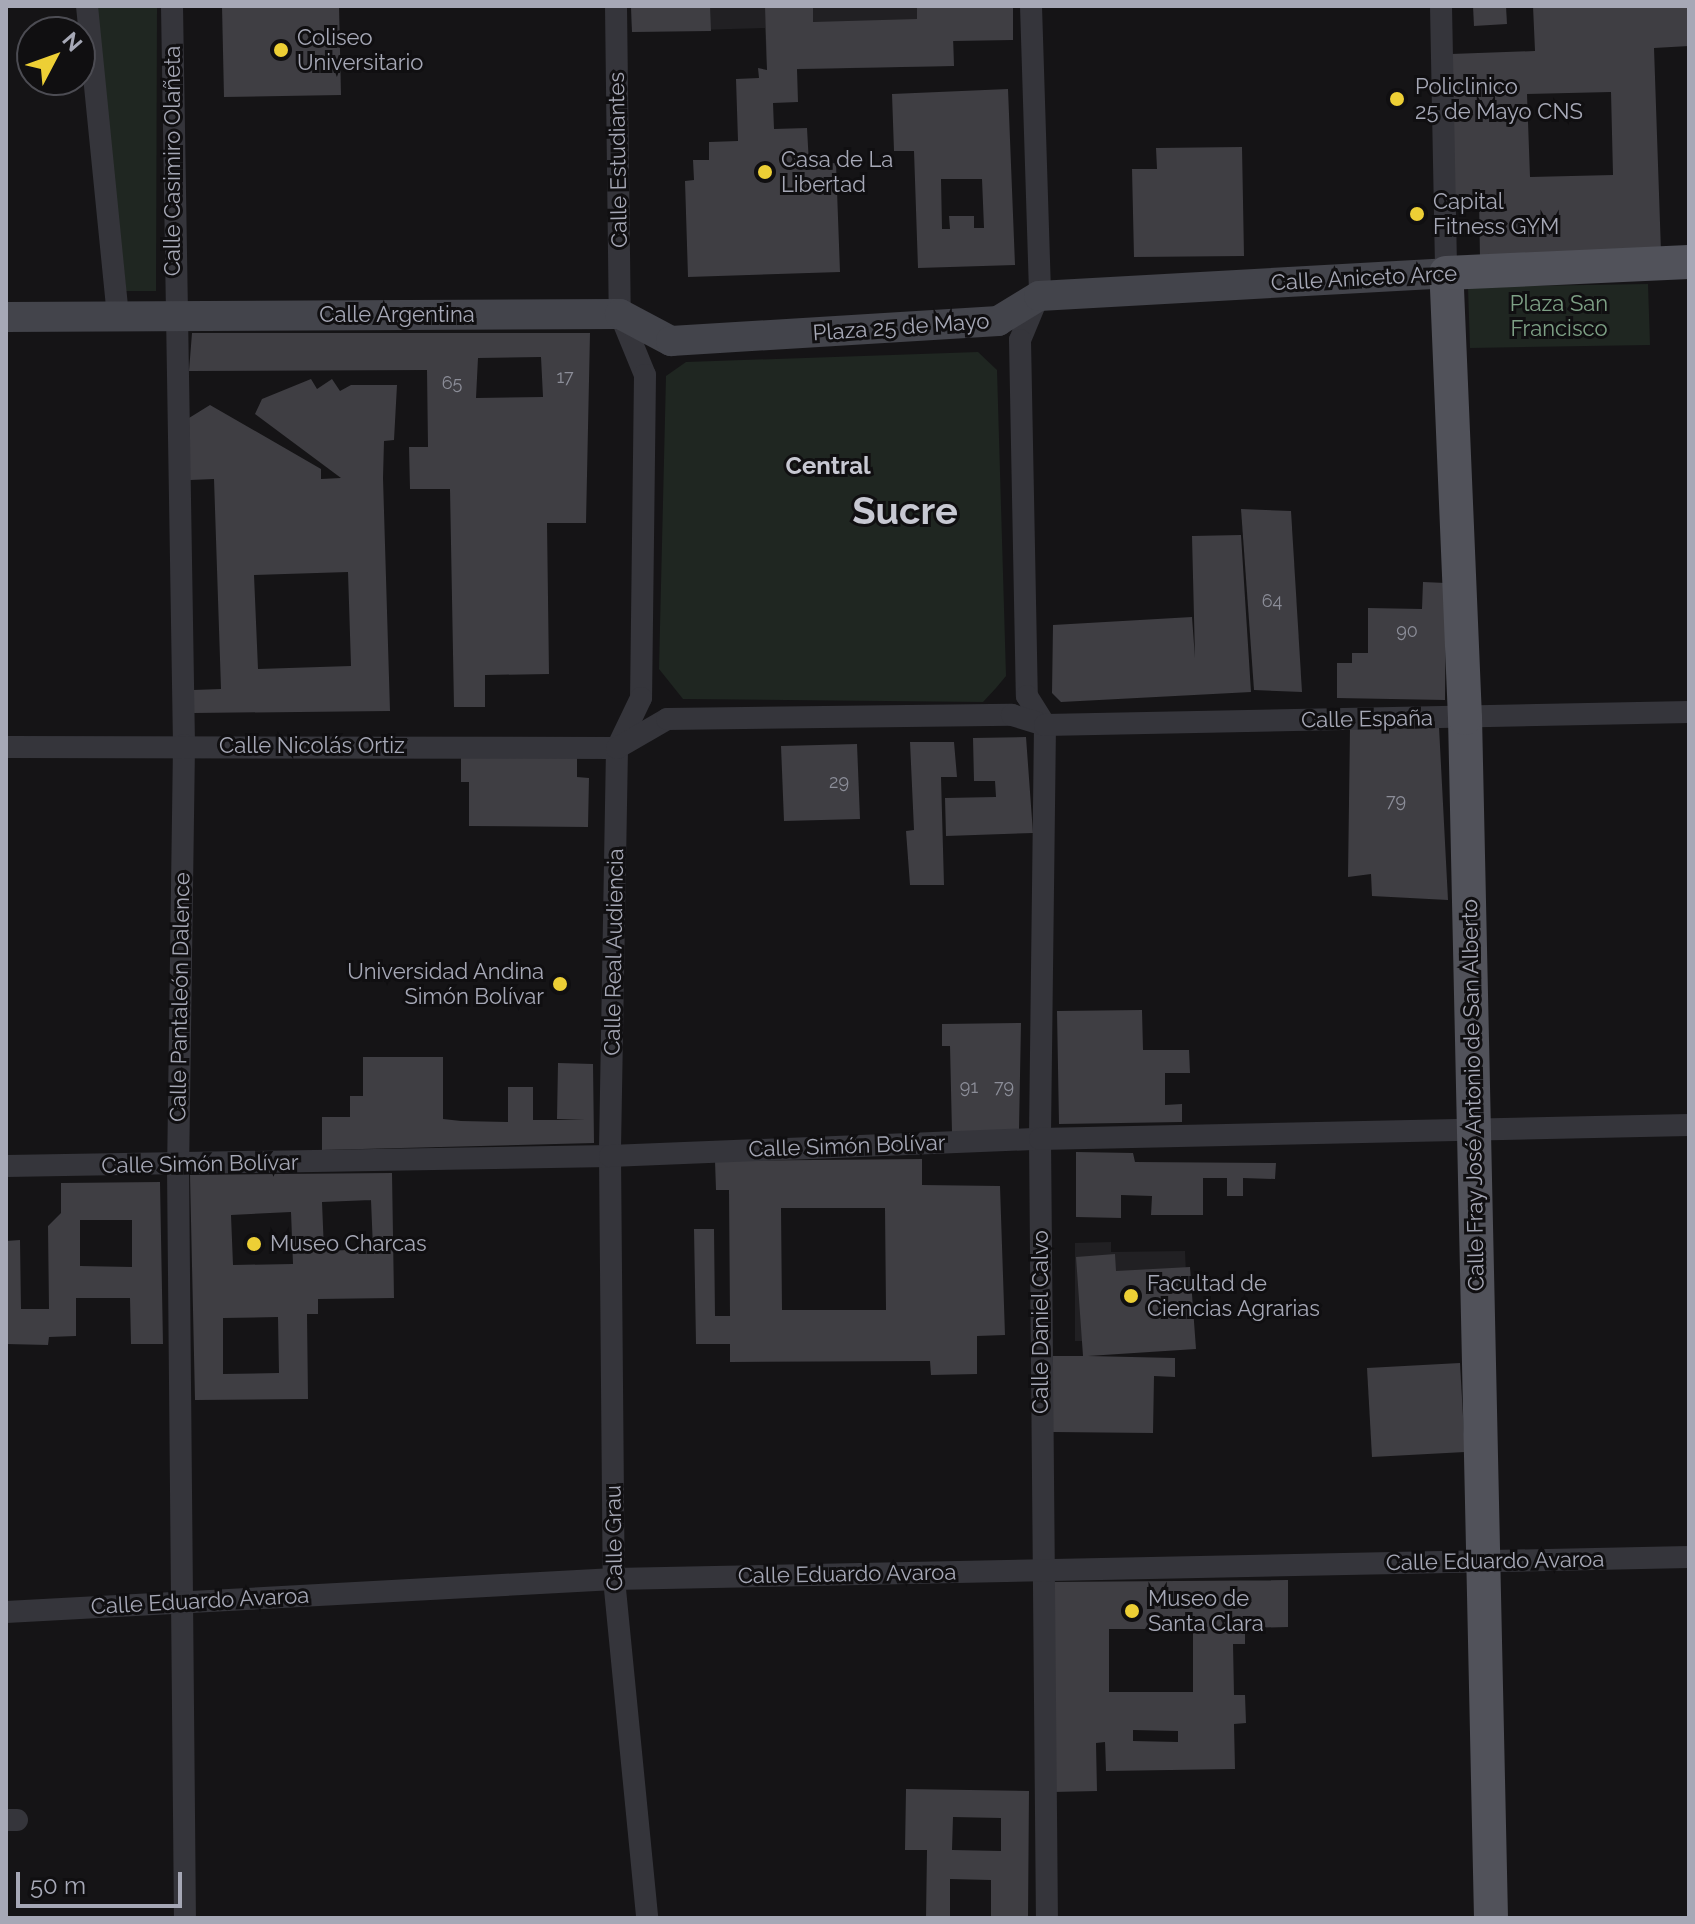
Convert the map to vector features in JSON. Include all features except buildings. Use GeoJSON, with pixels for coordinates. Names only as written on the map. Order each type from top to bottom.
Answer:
{"type":"FeatureCollection","features":[{"type":"Feature","properties":{"kind":"main road","name":"Calle Aniceto Arce"},"geometry":{"type":"LineString","coordinates":[[1039,296],[1689,262]]}},
{"type":"Feature","properties":{"kind":"main road","name":"Calle Fray José Antonio de San Alberto"},"geometry":{"type":"LineString","coordinates":[[1446,273],[1465,718],[1491,1918]]}},
{"type":"Feature","properties":{"kind":"main road","name":"Plaza 25 de Mayo"},"geometry":{"type":"LineString","coordinates":[[620,314],[671,341],[998,321],[1039,296]]}},
{"type":"Feature","properties":{"kind":"main road","name":"Calle Argentina"},"geometry":{"type":"LineString","coordinates":[[6,317],[620,314]]}},
{"type":"Feature","properties":{"kind":"street"},"geometry":{"type":"LineString","coordinates":[[87,6],[118,317]]}},
{"type":"Feature","properties":{"kind":"street","name":"Calle Casimiro Olañeta"},"geometry":{"type":"LineString","coordinates":[[172,6],[173,316]]}},
{"type":"Feature","properties":{"kind":"street","name":"Calle Estudiantes"},"geometry":{"type":"LineString","coordinates":[[616,6],[620,314]]}},
{"type":"Feature","properties":{"kind":"street"},"geometry":{"type":"LineString","coordinates":[[1031,6],[1039,296]]}},
{"type":"Feature","properties":{"kind":"street"},"geometry":{"type":"LineString","coordinates":[[1441,6],[1446,273]]}},
{"type":"Feature","properties":{"kind":"street","name":"Plaza 25 de Mayo"},"geometry":{"type":"LineString","coordinates":[[1039,296],[1020,340],[1027,696],[1045,725]]}},
{"type":"Feature","properties":{"kind":"street"},"geometry":{"type":"LineString","coordinates":[[617,748],[641,698],[645,375],[620,314]]}},
{"type":"Feature","properties":{"kind":"street","name":"Calle Pantaleón Dalence"},"geometry":{"type":"LineString","coordinates":[[173,316],[184,745],[178,1166],[185,1918]]}},
{"type":"Feature","properties":{"kind":"street","name":"Calle España"},"geometry":{"type":"LineString","coordinates":[[1045,725],[1689,712]]}},
{"type":"Feature","properties":{"kind":"street"},"geometry":{"type":"LineString","coordinates":[[617,748],[667,719],[1012,715],[1045,725]]}},
{"type":"Feature","properties":{"kind":"street","name":"Calle Daniel Calvo"},"geometry":{"type":"LineString","coordinates":[[1045,725],[1040,1139],[1041,1569],[1047,1918]]}},
{"type":"Feature","properties":{"kind":"street","name":"Calle Nicolás Ortiz"},"geometry":{"type":"LineString","coordinates":[[6,747],[617,748]]}},
{"type":"Feature","properties":{"kind":"street","name":"Calle Real Audiencia"},"geometry":{"type":"LineString","coordinates":[[610,1156],[617,748]]}},
{"type":"Feature","properties":{"kind":"street","name":"Calle Simón Bolívar"},"geometry":{"type":"LineString","coordinates":[[6,1166],[178,1166],[610,1156],[1040,1139],[1689,1125]]}},
{"type":"Feature","properties":{"kind":"street","name":"Calle Grau"},"geometry":{"type":"LineString","coordinates":[[610,1156],[614,1579],[647,1918]]}},
{"type":"Feature","properties":{"kind":"street","name":"Calle Eduardo Avaroa"},"geometry":{"type":"LineString","coordinates":[[6,1612],[614,1579],[1689,1557]]}},
{"type":"Feature","properties":{"kind":"shaded area"},"geometry":{"type":"Polygon","coordinates":[[[631,6],[953,6],[954,66],[767,70],[765,28],[632,32],[631,6]]]}},
{"type":"Feature","properties":{"kind":"shaded area","name":"Facultad de Ciencias Agrarias"},"geometry":{"type":"Polygon","coordinates":[[[1111,1242],[1111,1252],[1185,1251],[1189,1341],[1075,1341],[1075,1243],[1111,1242]]]}},
{"type":"Feature","properties":{"kind":"green space"},"geometry":{"type":"Polygon","coordinates":[[[96,6],[157,6],[156,291],[126,291],[96,6]]]}},
{"type":"Feature","properties":{"kind":"green space","name":"Plaza San Francisco"},"geometry":{"type":"Polygon","coordinates":[[[1648,284],[1650,345],[1470,348],[1468,287],[1648,284]]]}},
{"type":"Feature","properties":{"kind":"green space"},"geometry":{"type":"Polygon","coordinates":[[[978,352],[997,370],[1006,676],[996,688],[983,702],[683,699],[659,669],[666,376],[686,362],[978,352]]]}},
{"type":"Feature","properties":{"kind":"place","name":"Coliseo Universitario"},"geometry":{"type":"Point","coordinates":[281,50]}},
{"type":"Feature","properties":{"kind":"place","name":"Policlinico 25 de Mayo CNS"},"geometry":{"type":"Point","coordinates":[1397,99]}},
{"type":"Feature","properties":{"kind":"place","name":"Casa de La Libertad"},"geometry":{"type":"Point","coordinates":[765,172]}},
{"type":"Feature","properties":{"kind":"place","name":"Capital Fitness GYM"},"geometry":{"type":"Point","coordinates":[1417,214]}},
{"type":"Feature","properties":{"kind":"place","name":"Universidad Andina Simón Bolívar"},"geometry":{"type":"Point","coordinates":[560,984]}},
{"type":"Feature","properties":{"kind":"place","name":"Museo Charcas"},"geometry":{"type":"Point","coordinates":[254,1244]}},
{"type":"Feature","properties":{"kind":"place","name":"Facultad de Ciencias Agrarias"},"geometry":{"type":"Point","coordinates":[1131,1296]}},
{"type":"Feature","properties":{"kind":"place","name":"Museo de Santa Clara"},"geometry":{"type":"Point","coordinates":[1132,1611]}},
{"type":"Feature","properties":{"kind":"district","name":"Central"},"geometry":{"type":"Point","coordinates":[828,466]}},
{"type":"Feature","properties":{"kind":"district","name":"Sucre"},"geometry":{"type":"Point","coordinates":[905,511]}}]}
